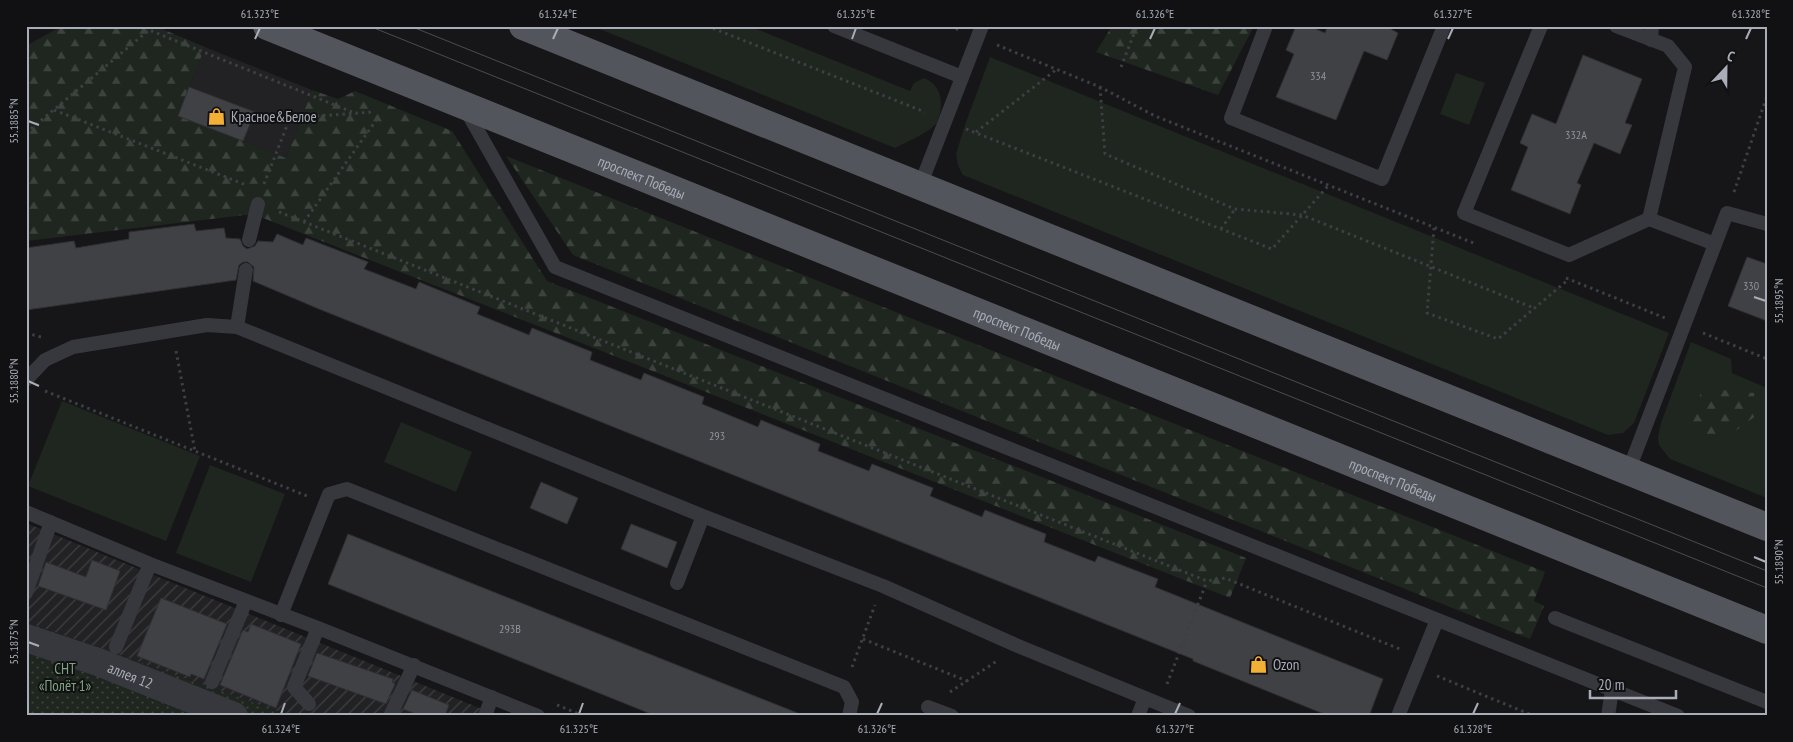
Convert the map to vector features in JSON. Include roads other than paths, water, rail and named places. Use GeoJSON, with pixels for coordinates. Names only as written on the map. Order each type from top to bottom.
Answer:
{"type":"FeatureCollection","features":[{"type":"Feature","properties":{"kind":"main road","name":"проспект Победы"},"geometry":{"type":"LineString","coordinates":[[267,26],[1767,630]]}},
{"type":"Feature","properties":{"kind":"main road"},"geometry":{"type":"LineString","coordinates":[[523,26],[1767,527]]}},
{"type":"Feature","properties":{"kind":"street","name":"аллея 12"},"geometry":{"type":"LineString","coordinates":[[26,638],[98,662],[234,716]]}},
{"type":"Feature","properties":{"kind":"lane"},"geometry":{"type":"LineString","coordinates":[[834,26],[962,77]]}},
{"type":"Feature","properties":{"kind":"lane"},"geometry":{"type":"LineString","coordinates":[[920,186],[982,26]]}},
{"type":"Feature","properties":{"kind":"lane"},"geometry":{"type":"LineString","coordinates":[[1266,26],[1231,118],[1382,179],[1444,26]]}},
{"type":"Feature","properties":{"kind":"lane"},"geometry":{"type":"LineString","coordinates":[[1541,26],[1464,213],[1569,255],[1649,219],[1715,244]]}},
{"type":"Feature","properties":{"kind":"lane"},"geometry":{"type":"LineString","coordinates":[[1616,26],[1652,33],[1668,46],[1685,67],[1649,219]]}},
{"type":"Feature","properties":{"kind":"lane"},"geometry":{"type":"LineString","coordinates":[[465,107],[555,267],[1678,716]]}},
{"type":"Feature","properties":{"kind":"lane"},"geometry":{"type":"LineString","coordinates":[[249,240],[260,198]]}},
{"type":"Feature","properties":{"kind":"lane"},"geometry":{"type":"LineString","coordinates":[[1628,472],[1727,213],[1767,224]]}},
{"type":"Feature","properties":{"kind":"lane"},"geometry":{"type":"LineString","coordinates":[[236,328],[246,270]]}},
{"type":"Feature","properties":{"kind":"lane"},"geometry":{"type":"LineString","coordinates":[[26,380],[45,360],[73,347],[207,325],[236,328],[703,516],[883,586],[1018,646],[1189,716]]}},
{"type":"Feature","properties":{"kind":"lane"},"geometry":{"type":"LineString","coordinates":[[281,614],[329,494],[347,488],[844,687],[852,702],[849,716]]}},
{"type":"Feature","properties":{"kind":"lane"},"geometry":{"type":"LineString","coordinates":[[26,512],[150,564],[414,665],[538,716]]}},
{"type":"Feature","properties":{"kind":"lane"},"geometry":{"type":"LineString","coordinates":[[677,583],[703,516]]}},
{"type":"Feature","properties":{"kind":"lane"},"geometry":{"type":"LineString","coordinates":[[26,593],[51,522]]}},
{"type":"Feature","properties":{"kind":"lane"},"geometry":{"type":"LineString","coordinates":[[116,647],[150,564]]}},
{"type":"Feature","properties":{"kind":"lane"},"geometry":{"type":"LineString","coordinates":[[212,682],[246,601]]}},
{"type":"Feature","properties":{"kind":"lane"},"geometry":{"type":"LineString","coordinates":[[1555,618],[1767,702]]}},
{"type":"Feature","properties":{"kind":"lane"},"geometry":{"type":"LineString","coordinates":[[1398,716],[1437,620]]}},
{"type":"Feature","properties":{"kind":"lane"},"geometry":{"type":"LineString","coordinates":[[308,704],[294,687],[318,628]]}},
{"type":"Feature","properties":{"kind":"lane"},"geometry":{"type":"LineString","coordinates":[[390,716],[414,665]]}},
{"type":"Feature","properties":{"kind":"lane"},"geometry":{"type":"LineString","coordinates":[[1608,716],[1612,690]]}},
{"type":"Feature","properties":{"kind":"lane"},"geometry":{"type":"LineString","coordinates":[[485,716],[492,697]]}},
{"type":"Feature","properties":{"kind":"lane"},"geometry":{"type":"LineString","coordinates":[[1138,716],[1145,698]]}},
{"type":"Feature","properties":{"kind":"lane"},"geometry":{"type":"LineString","coordinates":[[928,706],[952,716]]}},
{"type":"Feature","properties":{"kind":"tram line"},"geometry":{"type":"LineString","coordinates":[[369,26],[1767,588]]}},
{"type":"Feature","properties":{"kind":"tram line"},"geometry":{"type":"LineString","coordinates":[[410,26],[1767,571]]}},
{"type":"Feature","properties":{"kind":"place","name":"Красное&Белое"},"geometry":{"type":"Point","coordinates":[217,116]}},
{"type":"Feature","properties":{"kind":"place","name":"Ozon"},"geometry":{"type":"Point","coordinates":[1259,664]}},
{"type":"Feature","properties":{"kind":"park label","name":"СНТ «Полёт 1»"},"geometry":{"type":"Point","coordinates":[65,676]}}]}
